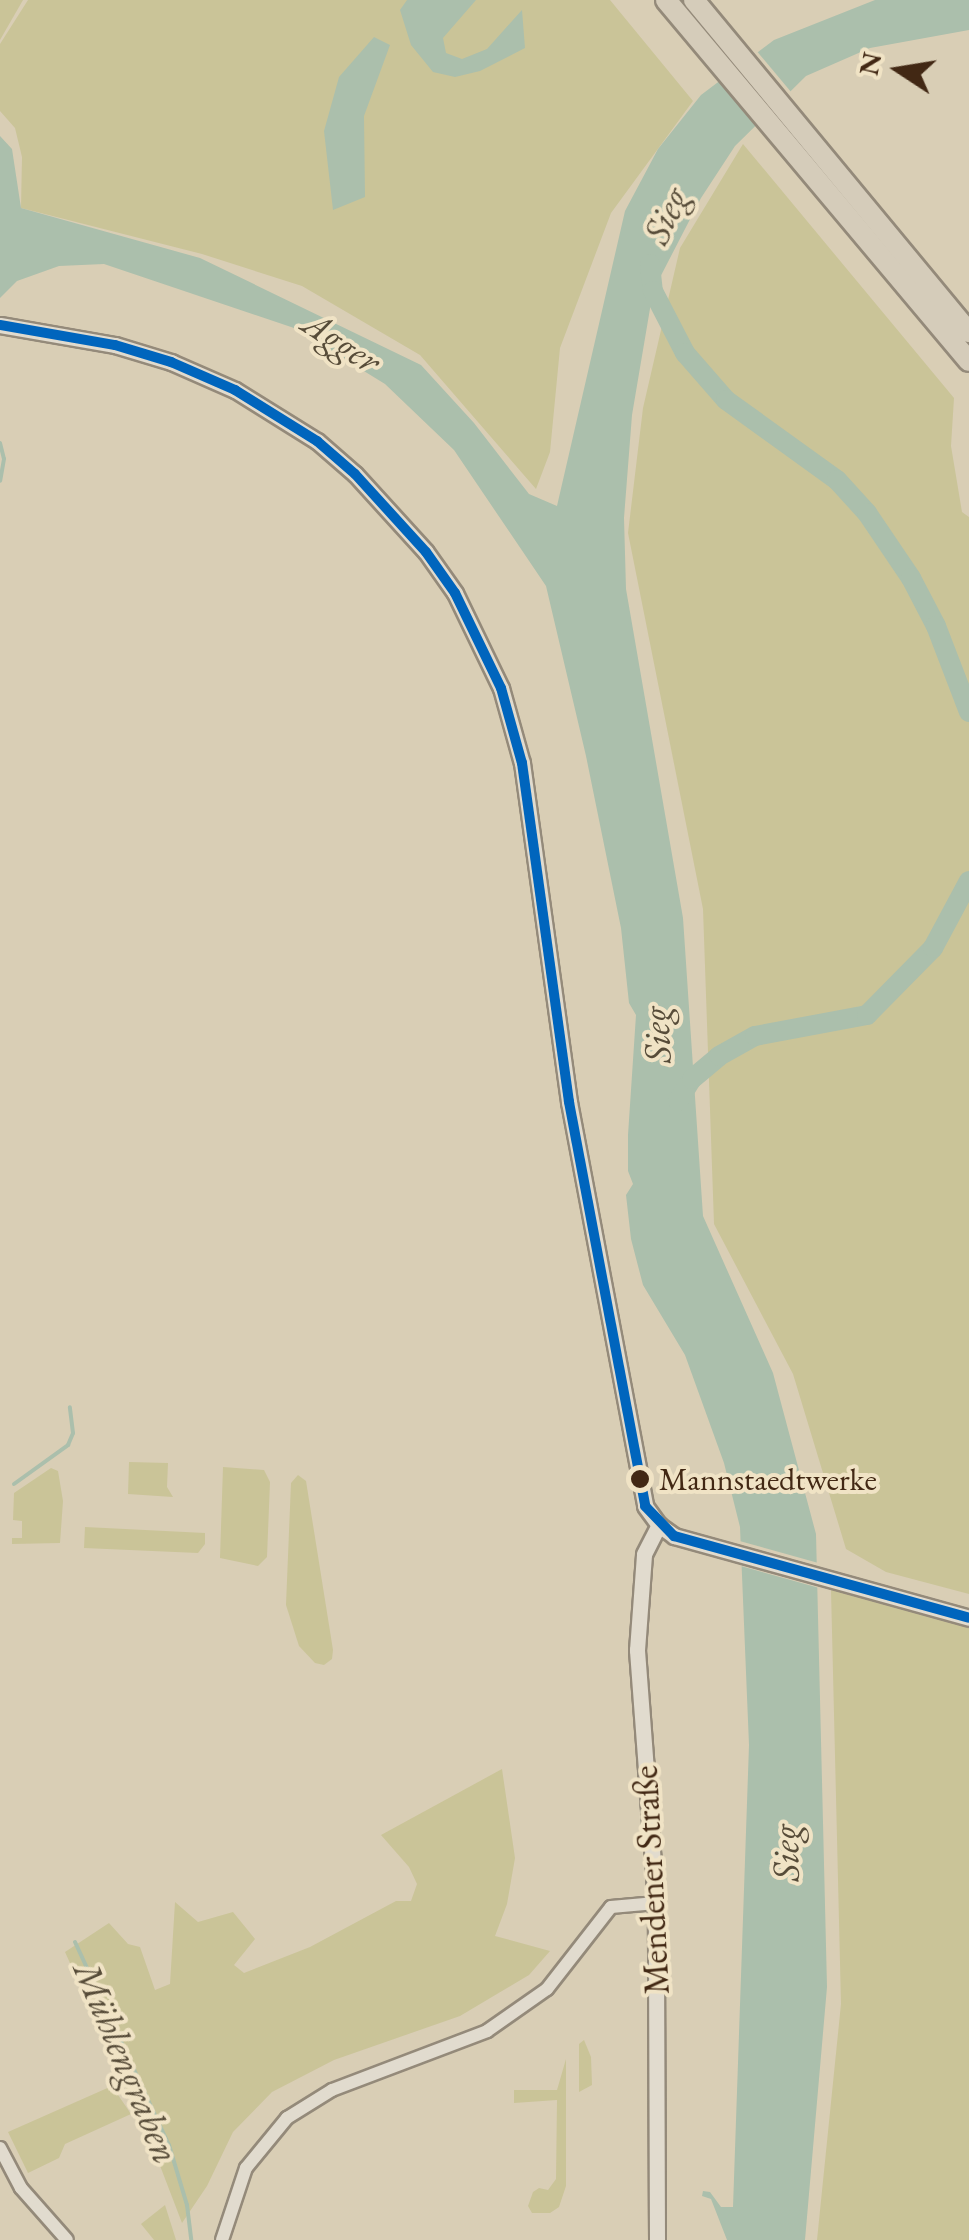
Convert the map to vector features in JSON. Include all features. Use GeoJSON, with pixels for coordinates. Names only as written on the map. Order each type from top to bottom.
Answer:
{"type":"FeatureCollection","features":[{"type":"Feature","properties":{"kind":"highway"},"geometry":{"type":"LineString","coordinates":[[666,0],[710,36],[969,332]]}},
{"type":"Feature","properties":{"kind":"highway"},"geometry":{"type":"LineString","coordinates":[[694,0],[710,36],[969,361]]}},
{"type":"Feature","properties":{"kind":"street"},"geometry":{"type":"LineString","coordinates":[[0,326],[145,354],[219,382],[280,416],[355,474],[390,508],[456,593],[500,688],[522,763],[569,1102],[645,1506],[658,1524],[684,1539],[969,1618]]}},
{"type":"Feature","properties":{"kind":"street","name":"Mendener Straße"},"geometry":{"type":"LineString","coordinates":[[657,2240],[656,1903],[637,1650],[644,1554],[658,1524]]}},
{"type":"Feature","properties":{"kind":"street"},"geometry":{"type":"LineString","coordinates":[[222,2240],[246,2168],[287,2118],[332,2090],[487,2031],[546,1989],[611,1908],[656,1903]]}},
{"type":"Feature","properties":{"kind":"street"},"geometry":{"type":"LineString","coordinates":[[0,2148],[22,2188],[66,2240]]}},
{"type":"Feature","properties":{"kind":"shaded area"},"geometry":{"type":"Polygon","coordinates":[[[0,0],[23,0],[0,40],[0,0]]]}},
{"type":"Feature","properties":{"kind":"shaded area"},"geometry":{"type":"Polygon","coordinates":[[[28,0],[610,0],[693,101],[611,213],[560,348],[550,452],[536,489],[420,355],[302,286],[202,254],[21,208],[22,157],[15,128],[0,111],[0,44],[28,0]]]}},
{"type":"Feature","properties":{"kind":"shaded area"},"geometry":{"type":"Polygon","coordinates":[[[743,144],[954,398],[951,446],[962,512],[969,517],[969,1594],[886,1572],[846,1549],[793,1374],[714,1224],[703,909],[628,533],[643,408],[680,248],[743,144]]]}},
{"type":"Feature","properties":{"kind":"shaded area"},"geometry":{"type":"Polygon","coordinates":[[[129,1462],[168,1463],[167,1487],[173,1497],[128,1494],[129,1462]]]}},
{"type":"Feature","properties":{"kind":"shaded area"},"geometry":{"type":"Polygon","coordinates":[[[223,1467],[264,1470],[270,1482],[267,1557],[258,1566],[220,1558],[223,1467]]]}},
{"type":"Feature","properties":{"kind":"shaded area"},"geometry":{"type":"Polygon","coordinates":[[[51,1468],[58,1471],[63,1501],[60,1543],[12,1544],[12,1538],[22,1538],[22,1521],[13,1520],[14,1493],[51,1468]]]}},
{"type":"Feature","properties":{"kind":"shaded area"},"geometry":{"type":"Polygon","coordinates":[[[298,1475],[306,1481],[333,1650],[332,1659],[324,1665],[315,1663],[299,1646],[286,1605],[291,1483],[298,1475]]]}},
{"type":"Feature","properties":{"kind":"shaded area"},"geometry":{"type":"Polygon","coordinates":[[[85,1527],[205,1533],[205,1544],[198,1553],[84,1548],[85,1527]]]}},
{"type":"Feature","properties":{"kind":"shaded area"},"geometry":{"type":"Polygon","coordinates":[[[831,1590],[969,1628],[969,2240],[817,2240],[841,2004],[831,1590]]]}},
{"type":"Feature","properties":{"kind":"shaded area"},"geometry":{"type":"Polygon","coordinates":[[[502,1769],[515,1858],[507,1904],[495,1936],[550,1951],[529,1975],[460,2016],[334,2060],[272,2092],[233,2132],[207,2186],[182,2223],[154,2150],[65,1952],[109,1923],[128,1944],[140,1947],[155,1990],[170,1984],[175,1902],[198,1922],[233,1912],[255,1939],[234,1965],[244,1973],[310,1947],[396,1901],[411,1901],[417,1884],[409,1867],[381,1835],[502,1769]]]}},
{"type":"Feature","properties":{"kind":"shaded area"},"geometry":{"type":"Polygon","coordinates":[[[584,2040],[591,2057],[592,2085],[579,2092],[579,2044],[584,2040]]]}},
{"type":"Feature","properties":{"kind":"shaded area"},"geometry":{"type":"Polygon","coordinates":[[[566,2059],[566,2186],[559,2207],[550,2213],[532,2213],[528,2206],[533,2192],[539,2188],[548,2190],[556,2179],[557,2100],[514,2103],[514,2090],[557,2090],[566,2059]]]}},
{"type":"Feature","properties":{"kind":"shaded area"},"geometry":{"type":"Polygon","coordinates":[[[112,2086],[131,2114],[65,2144],[59,2158],[28,2173],[8,2132],[112,2086]]]}},
{"type":"Feature","properties":{"kind":"shaded area"},"geometry":{"type":"Polygon","coordinates":[[[165,2205],[176,2240],[154,2240],[141,2224],[165,2205]]]}},
{"type":"Feature","properties":{"kind":"water"},"geometry":{"type":"Polygon","coordinates":[[[407,0],[476,0],[443,38],[446,53],[462,59],[487,49],[522,10],[525,48],[480,71],[455,77],[433,72],[411,45],[400,10],[407,0]]]}},
{"type":"Feature","properties":{"kind":"water"},"geometry":{"type":"Polygon","coordinates":[[[875,0],[969,0],[969,30],[870,48],[806,76],[735,146],[701,198],[653,291],[632,415],[624,518],[626,589],[683,918],[703,1216],[773,1373],[816,1534],[827,1987],[805,2240],[727,2240],[711,2199],[702,2196],[703,2191],[710,2192],[721,2207],[733,2207],[749,1745],[740,1527],[724,1463],[685,1355],[643,1285],[631,1239],[626,1195],[633,1184],[628,1171],[628,1135],[636,1015],[629,1003],[621,928],[546,586],[454,450],[385,384],[294,328],[104,264],[59,266],[17,281],[0,298],[0,136],[12,149],[21,208],[200,258],[421,365],[474,423],[529,494],[557,506],[625,211],[658,149],[701,95],[774,40],[875,0]]]}},
{"type":"Feature","properties":{"kind":"water"},"geometry":{"type":"Polygon","coordinates":[[[374,37],[390,45],[364,116],[365,197],[333,210],[324,131],[339,77],[374,37]]]}},
{"type":"Feature","properties":{"kind":"pier"},"geometry":{"type":"Polygon","coordinates":[[[755,49],[794,95],[757,126],[718,80],[755,49]]]}},
{"type":"Feature","properties":{"kind":"pier"},"geometry":{"type":"Polygon","coordinates":[[[736,1540],[822,1564],[823,1589],[737,1565],[736,1540]]]}},
{"type":"Feature","properties":{"kind":"waterway"},"geometry":{"type":"LineString","coordinates":[[650,264],[653,291],[685,353],[726,400],[837,480],[867,513],[911,578],[936,626],[969,712]]}},
{"type":"Feature","properties":{"kind":"waterway","name":"Mühlengraben"},"geometry":{"type":"LineString","coordinates":[[0,443],[4,459],[0,481]]}},
{"type":"Feature","properties":{"kind":"waterway"},"geometry":{"type":"LineString","coordinates":[[678,1101],[692,1079],[719,1056],[755,1036],[867,1015],[933,948],[969,881]]}},
{"type":"Feature","properties":{"kind":"waterway","name":"Mühlengraben"},"geometry":{"type":"LineString","coordinates":[[14,1484],[68,1445],[73,1433],[70,1407]]}},
{"type":"Feature","properties":{"kind":"waterway","name":"Mühlengraben"},"geometry":{"type":"LineString","coordinates":[[75,1942],[169,2145],[187,2205],[191,2240]]}},
{"type":"Feature","properties":{"kind":"transit line"},"geometry":{"type":"LineString","coordinates":[[0,325],[115,345],[171,362],[235,390],[317,441],[355,474],[426,552],[455,593],[501,688],[522,763],[569,1102],[645,1506],[674,1536],[969,1618]]}},
{"type":"Feature","properties":{"kind":"place","name":"Mannstaedtwerke"},"geometry":{"type":"Point","coordinates":[640,1479]}},
{"type":"Feature","properties":{"kind":"water label","name":"Sieg"},"geometry":{"type":"Point","coordinates":[665,215]}},
{"type":"Feature","properties":{"kind":"water label","name":"Agger"},"geometry":{"type":"Point","coordinates":[342,341]}},
{"type":"Feature","properties":{"kind":"water label","name":"Sieg"},"geometry":{"type":"Point","coordinates":[656,1035]}},
{"type":"Feature","properties":{"kind":"water label","name":"Sieg"},"geometry":{"type":"Point","coordinates":[785,1853]}}]}
